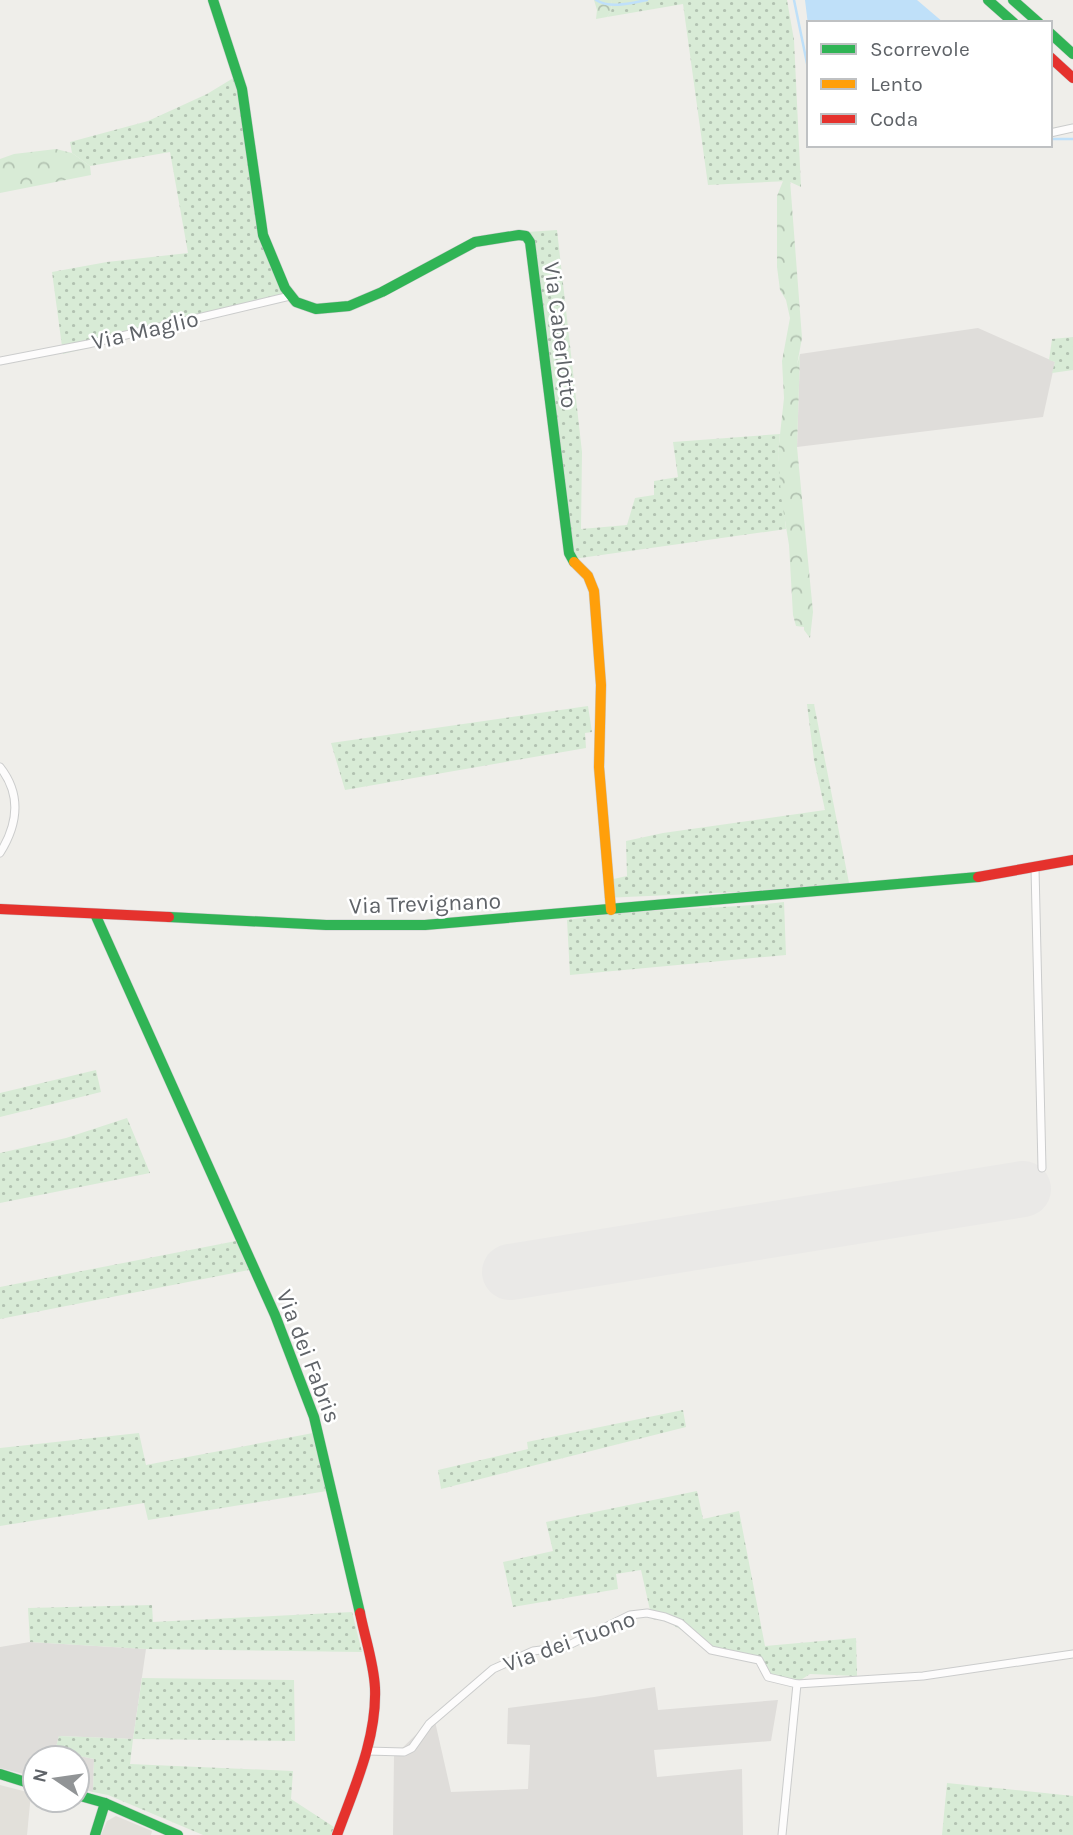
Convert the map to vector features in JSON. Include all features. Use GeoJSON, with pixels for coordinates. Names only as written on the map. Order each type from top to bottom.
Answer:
{"type":"FeatureCollection","features":[{"type":"Feature","properties":{"kind":"main road"},"geometry":{"type":"LineString","coordinates":[[213,0],[242,89],[263,235],[290,296]]}},
{"type":"Feature","properties":{"kind":"main road"},"geometry":{"type":"LineString","coordinates":[[988,0],[1012,21]]}},
{"type":"Feature","properties":{"kind":"main road"},"geometry":{"type":"LineString","coordinates":[[1013,0],[1037,21]]}},
{"type":"Feature","properties":{"kind":"main road"},"geometry":{"type":"LineString","coordinates":[[1052,35],[1073,54]]}},
{"type":"Feature","properties":{"kind":"main road"},"geometry":{"type":"LineString","coordinates":[[1052,59],[1073,78]]}},
{"type":"Feature","properties":{"kind":"main road","name":"Via Caberlotto"},"geometry":{"type":"LineString","coordinates":[[290,296],[303,306],[316,309],[349,306],[382,292],[475,243],[519,234],[526,236],[530,242],[569,553],[575,564],[589,576],[594,591],[601,685],[599,767],[611,910]]}},
{"type":"Feature","properties":{"kind":"main road","name":"Via Trevignano"},"geometry":{"type":"LineString","coordinates":[[0,909],[378,926],[487,921],[964,880],[1073,860]]}},
{"type":"Feature","properties":{"kind":"main road","name":"Via dei Fabris"},"geometry":{"type":"LineString","coordinates":[[95,914],[275,1315],[314,1417],[375,1685],[375,1714],[367,1751],[337,1835]]}},
{"type":"Feature","properties":{"kind":"main road"},"geometry":{"type":"LineString","coordinates":[[0,1774],[21,1781]]}},
{"type":"Feature","properties":{"kind":"main road"},"geometry":{"type":"LineString","coordinates":[[91,1798],[105,1802],[178,1835]]}},
{"type":"Feature","properties":{"kind":"main road"},"geometry":{"type":"LineString","coordinates":[[95,1835],[105,1802]]}},
{"type":"Feature","properties":{"kind":"street"},"geometry":{"type":"LineString","coordinates":[[1052,133],[1073,128]]}},
{"type":"Feature","properties":{"kind":"street","name":"Via Maglio"},"geometry":{"type":"LineString","coordinates":[[0,361],[88,344],[290,296]]}},
{"type":"Feature","properties":{"kind":"street"},"geometry":{"type":"LineString","coordinates":[[0,767],[8,776],[15,799],[15,821],[0,853]]}},
{"type":"Feature","properties":{"kind":"street"},"geometry":{"type":"LineString","coordinates":[[1035,868],[1042,1168]]}},
{"type":"Feature","properties":{"kind":"street","name":"Via dei Tuono"},"geometry":{"type":"LineString","coordinates":[[367,1751],[404,1752],[412,1748],[429,1724],[492,1669],[533,1651],[565,1647],[630,1615],[647,1613],[680,1623],[711,1650],[759,1660],[768,1677],[797,1684],[923,1676],[1073,1654]]}},
{"type":"Feature","properties":{"kind":"street"},"geometry":{"type":"LineString","coordinates":[[782,1835],[797,1684]]}},
{"type":"Feature","properties":{"kind":"shaded area"},"geometry":{"type":"Polygon","coordinates":[[[978,328],[1055,362],[1043,417],[797,447],[800,354],[978,328]]]}},
{"type":"Feature","properties":{"kind":"shaded area"},"geometry":{"type":"Polygon","coordinates":[[[30,1642],[146,1649],[133,1739],[59,1736],[57,1744],[21,1744],[21,1773],[0,1768],[0,1647],[30,1642]]]}},
{"type":"Feature","properties":{"kind":"shaded area"},"geometry":{"type":"Polygon","coordinates":[[[655,1687],[658,1710],[778,1700],[771,1741],[654,1750],[657,1777],[742,1769],[743,1835],[393,1835],[394,1756],[434,1717],[451,1792],[528,1789],[530,1745],[507,1744],[508,1708],[655,1687]]]}},
{"type":"Feature","properties":{"kind":"shaded area"},"geometry":{"type":"Polygon","coordinates":[[[91,1758],[94,1759],[91,1792],[91,1758]]]}},
{"type":"Feature","properties":{"kind":"shaded area"},"geometry":{"type":"Polygon","coordinates":[[[0,1785],[21,1790],[21,1814],[29,1814],[27,1835],[0,1835],[0,1785]]]}},
{"type":"Feature","properties":{"kind":"shaded area"},"geometry":{"type":"Polygon","coordinates":[[[116,1816],[152,1831],[151,1835],[101,1835],[107,1821],[116,1816]]]}},
{"type":"Feature","properties":{"kind":"green space"},"geometry":{"type":"Polygon","coordinates":[[[594,0],[612,0],[611,12],[607,17],[596,19],[594,0]]]}},
{"type":"Feature","properties":{"kind":"green space"},"geometry":{"type":"Polygon","coordinates":[[[612,0],[787,0],[794,40],[801,187],[788,181],[708,185],[683,4],[607,17],[611,12],[612,0]]]}},
{"type":"Feature","properties":{"kind":"green space"},"geometry":{"type":"Polygon","coordinates":[[[235,77],[246,128],[258,220],[289,300],[63,354],[52,272],[107,262],[188,253],[170,152],[90,166],[72,153],[70,142],[148,121],[207,94],[235,77]]]}},
{"type":"Feature","properties":{"kind":"green space"},"geometry":{"type":"Polygon","coordinates":[[[56,149],[72,153],[90,166],[91,175],[0,193],[0,159],[14,154],[56,149]]]}},
{"type":"Feature","properties":{"kind":"green space"},"geometry":{"type":"Polygon","coordinates":[[[790,180],[802,338],[797,365],[800,354],[797,447],[813,612],[810,638],[804,627],[796,626],[793,615],[789,545],[781,496],[778,453],[784,398],[782,361],[790,318],[786,300],[780,290],[777,267],[777,196],[783,181],[790,180]]]}},
{"type":"Feature","properties":{"kind":"green space"},"geometry":{"type":"Polygon","coordinates":[[[557,230],[582,452],[581,529],[627,525],[635,498],[654,495],[654,481],[678,477],[673,442],[780,434],[778,453],[786,529],[566,560],[527,232],[557,230]]]}},
{"type":"Feature","properties":{"kind":"green space"},"geometry":{"type":"Polygon","coordinates":[[[1073,337],[1073,370],[1052,373],[1055,362],[1049,360],[1052,339],[1073,337]]]}},
{"type":"Feature","properties":{"kind":"green space"},"geometry":{"type":"Polygon","coordinates":[[[807,704],[814,704],[849,883],[737,892],[604,898],[609,880],[627,876],[626,841],[663,833],[825,810],[814,760],[807,704]]]}},
{"type":"Feature","properties":{"kind":"green space"},"geometry":{"type":"Polygon","coordinates":[[[588,706],[592,732],[585,733],[586,748],[345,790],[331,743],[588,706]]]}},
{"type":"Feature","properties":{"kind":"green space"},"geometry":{"type":"Polygon","coordinates":[[[784,902],[786,955],[570,975],[567,920],[621,913],[784,902]]]}},
{"type":"Feature","properties":{"kind":"green space"},"geometry":{"type":"Polygon","coordinates":[[[96,1070],[101,1092],[0,1117],[0,1093],[96,1070]]]}},
{"type":"Feature","properties":{"kind":"green space"},"geometry":{"type":"Polygon","coordinates":[[[127,1118],[150,1173],[0,1203],[0,1153],[66,1138],[127,1118]]]}},
{"type":"Feature","properties":{"kind":"green space"},"geometry":{"type":"Polygon","coordinates":[[[236,1241],[249,1270],[0,1319],[0,1287],[236,1241]]]}},
{"type":"Feature","properties":{"kind":"green space"},"geometry":{"type":"Polygon","coordinates":[[[683,1410],[686,1427],[441,1489],[438,1470],[528,1449],[527,1442],[683,1410]]]}},
{"type":"Feature","properties":{"kind":"green space"},"geometry":{"type":"Polygon","coordinates":[[[139,1433],[146,1465],[313,1433],[327,1491],[148,1520],[144,1503],[0,1526],[0,1448],[139,1433]]]}},
{"type":"Feature","properties":{"kind":"green space"},"geometry":{"type":"Polygon","coordinates":[[[697,1491],[703,1519],[739,1511],[765,1646],[856,1638],[857,1676],[810,1674],[796,1683],[776,1680],[757,1660],[707,1648],[666,1621],[652,1619],[641,1570],[616,1574],[618,1589],[513,1607],[503,1562],[553,1551],[546,1522],[697,1491]]]}},
{"type":"Feature","properties":{"kind":"green space"},"geometry":{"type":"Polygon","coordinates":[[[152,1605],[153,1622],[352,1612],[362,1652],[146,1649],[30,1642],[28,1608],[152,1605]]]}},
{"type":"Feature","properties":{"kind":"green space"},"geometry":{"type":"Polygon","coordinates":[[[142,1678],[294,1680],[295,1741],[133,1739],[142,1678]]]}},
{"type":"Feature","properties":{"kind":"green space"},"geometry":{"type":"Polygon","coordinates":[[[59,1736],[133,1739],[130,1764],[293,1771],[291,1799],[334,1827],[331,1835],[203,1835],[108,1795],[93,1792],[94,1759],[91,1758],[91,1744],[57,1744],[59,1736]]]}},
{"type":"Feature","properties":{"kind":"green space"},"geometry":{"type":"Polygon","coordinates":[[[947,1783],[1073,1796],[1073,1835],[942,1835],[947,1783]]]}},
{"type":"Feature","properties":{"kind":"water"},"geometry":{"type":"Polygon","coordinates":[[[805,0],[917,0],[942,21],[808,21],[805,0]]]}},
{"type":"Feature","properties":{"kind":"waterway"},"geometry":{"type":"LineString","coordinates":[[596,0],[614,5],[647,0]]}},
{"type":"Feature","properties":{"kind":"waterway"},"geometry":{"type":"LineString","coordinates":[[794,0],[807,63]]}},
{"type":"Feature","properties":{"kind":"waterway"},"geometry":{"type":"LineString","coordinates":[[1052,139],[1073,139]]}},
{"type":"Feature","properties":{"kind":"runway"},"geometry":{"type":"LineString","coordinates":[[510,1272],[1023,1189]]}},
{"type":"Feature","properties":{"kind":"traffic: fast"},"geometry":{"type":"LineString","coordinates":[[213,0],[242,89],[263,235],[285,288],[296,302],[316,309],[349,306],[382,292],[475,242],[519,235],[526,236],[530,242],[569,553],[574,562]]}},
{"type":"Feature","properties":{"kind":"traffic: fast"},"geometry":{"type":"LineString","coordinates":[[988,0],[1012,21]]}},
{"type":"Feature","properties":{"kind":"traffic: fast"},"geometry":{"type":"LineString","coordinates":[[1013,0],[1037,21]]}},
{"type":"Feature","properties":{"kind":"traffic: fast"},"geometry":{"type":"LineString","coordinates":[[1052,35],[1073,54]]}},
{"type":"Feature","properties":{"kind":"traffic: fast"},"geometry":{"type":"LineString","coordinates":[[169,917],[326,925],[425,925],[978,877]]}},
{"type":"Feature","properties":{"kind":"traffic: fast"},"geometry":{"type":"LineString","coordinates":[[95,914],[275,1315],[314,1417],[360,1613]]}},
{"type":"Feature","properties":{"kind":"traffic: fast"},"geometry":{"type":"LineString","coordinates":[[0,1774],[21,1781]]}},
{"type":"Feature","properties":{"kind":"traffic: fast"},"geometry":{"type":"LineString","coordinates":[[91,1799],[178,1835]]}},
{"type":"Feature","properties":{"kind":"traffic: fast"},"geometry":{"type":"LineString","coordinates":[[95,1835],[105,1803]]}},
{"type":"Feature","properties":{"kind":"traffic: slow"},"geometry":{"type":"LineString","coordinates":[[574,562],[588,576],[594,591],[601,685],[599,767],[611,910]]}},
{"type":"Feature","properties":{"kind":"traffic: jam"},"geometry":{"type":"LineString","coordinates":[[1052,59],[1073,78]]}},
{"type":"Feature","properties":{"kind":"traffic: jam"},"geometry":{"type":"LineString","coordinates":[[978,877],[1073,860]]}},
{"type":"Feature","properties":{"kind":"traffic: jam"},"geometry":{"type":"LineString","coordinates":[[0,909],[169,917]]}},
{"type":"Feature","properties":{"kind":"traffic: jam"},"geometry":{"type":"LineString","coordinates":[[337,1835],[363,1763],[375,1707],[373,1670],[360,1613]]}}]}
